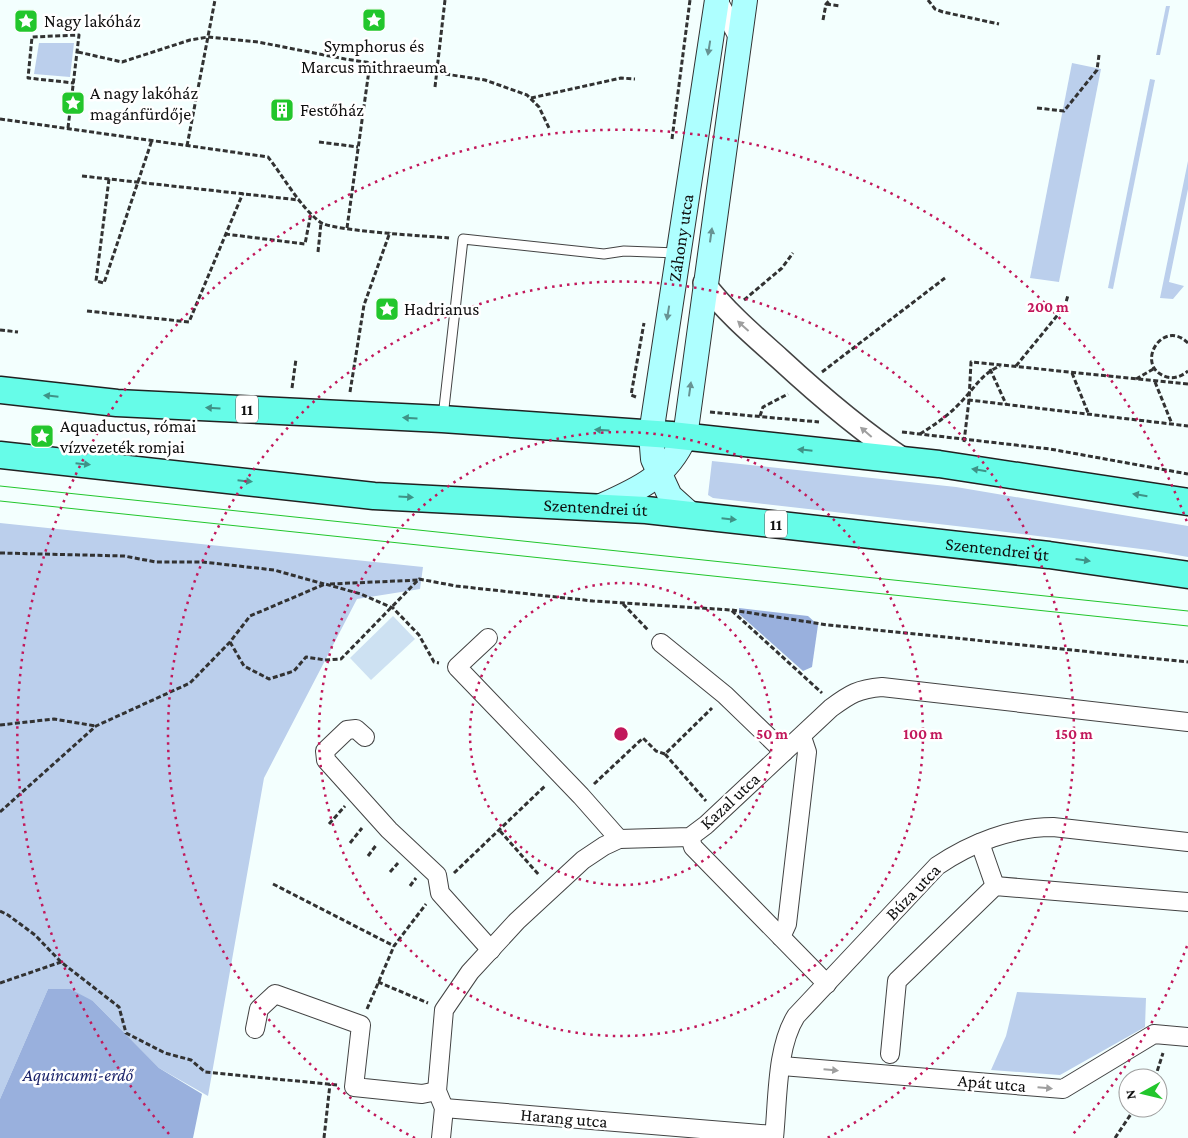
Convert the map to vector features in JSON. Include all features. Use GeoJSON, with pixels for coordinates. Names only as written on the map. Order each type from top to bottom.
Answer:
{"type":"FeatureCollection","features":[{"type":"Feature","properties":{"kind":"main road","name":"Záhony utca"},"geometry":{"type":"LineString","coordinates":[[690,514],[670,496],[653,459],[651,434],[677,253],[717,0]]}},
{"type":"Feature","properties":{"kind":"main road","name":"Záhony utca"},"geometry":{"type":"LineString","coordinates":[[601,506],[644,485],[660,474],[678,452],[685,437],[704,283],[745,0]]}},
{"type":"Feature","properties":{"kind":"main road","name":"11"},"geometry":{"type":"LineString","coordinates":[[0,390],[117,403],[442,419],[685,437],[961,467],[1188,502]]}},
{"type":"Feature","properties":{"kind":"main road","name":"Szentendrei út"},"geometry":{"type":"LineString","coordinates":[[0,455],[374,496],[601,506],[690,514],[1049,555],[1188,575]]}},
{"type":"Feature","properties":{"kind":"street"},"geometry":{"type":"LineString","coordinates":[[717,0],[739,39]]}},
{"type":"Feature","properties":{"kind":"street","name":"Záhony utca"},"geometry":{"type":"LineString","coordinates":[[704,283],[729,314],[807,384],[881,444],[906,460]]}},
{"type":"Feature","properties":{"kind":"street"},"geometry":{"type":"LineString","coordinates":[[488,638],[456,667],[581,796],[619,839]]}},
{"type":"Feature","properties":{"kind":"street"},"geometry":{"type":"LineString","coordinates":[[661,642],[726,695],[784,752]]}},
{"type":"Feature","properties":{"kind":"street","name":"Kazal utca"},"geometry":{"type":"LineString","coordinates":[[436,1092],[444,1010],[470,972],[552,889],[583,860],[604,846],[619,839],[690,837],[706,825],[850,693],[864,688],[882,687],[1188,722]]}},
{"type":"Feature","properties":{"kind":"street"},"geometry":{"type":"LineString","coordinates":[[365,737],[356,729],[347,730],[325,751],[326,760],[389,830],[437,875],[440,888],[491,950]]}},
{"type":"Feature","properties":{"kind":"street"},"geometry":{"type":"LineString","coordinates":[[781,937],[787,924],[807,752],[802,737]]}},
{"type":"Feature","properties":{"kind":"street","name":"Búza utca"},"geometry":{"type":"LineString","coordinates":[[774,1137],[784,1040],[791,1025],[936,866],[957,852],[1032,827],[1053,827],[1188,842]]}},
{"type":"Feature","properties":{"kind":"street"},"geometry":{"type":"LineString","coordinates":[[690,837],[693,847],[827,984]]}},
{"type":"Feature","properties":{"kind":"street"},"geometry":{"type":"LineString","coordinates":[[980,843],[995,886]]}},
{"type":"Feature","properties":{"kind":"street"},"geometry":{"type":"LineString","coordinates":[[890,1054],[897,981],[995,886],[1188,902]]}},
{"type":"Feature","properties":{"kind":"street"},"geometry":{"type":"LineString","coordinates":[[255,1029],[259,1010],[275,994],[362,1025],[354,1087],[422,1094],[436,1092],[444,1108],[442,1138]]}},
{"type":"Feature","properties":{"kind":"street","name":"Apát utca"},"geometry":{"type":"LineString","coordinates":[[782,1066],[1063,1089],[1154,1034],[1188,1037]]}},
{"type":"Feature","properties":{"kind":"street","name":"Harang utca"},"geometry":{"type":"LineString","coordinates":[[444,1108],[774,1137]]}},
{"type":"Feature","properties":{"kind":"lane"},"geometry":{"type":"LineString","coordinates":[[442,419],[463,239],[604,254],[624,251],[677,253]]}},
{"type":"Feature","properties":{"kind":"path"},"geometry":{"type":"LineString","coordinates":[[187,146],[215,0]]}},
{"type":"Feature","properties":{"kind":"path"},"geometry":{"type":"LineString","coordinates":[[435,87],[445,0]]}},
{"type":"Feature","properties":{"kind":"path"},"geometry":{"type":"LineString","coordinates":[[671,146],[690,0]]}},
{"type":"Feature","properties":{"kind":"path"},"geometry":{"type":"LineString","coordinates":[[823,20],[826,4],[830,0]]}},
{"type":"Feature","properties":{"kind":"path"},"geometry":{"type":"LineString","coordinates":[[928,0],[935,9],[943,12],[1000,24]]}},
{"type":"Feature","properties":{"kind":"path"},"geometry":{"type":"LineString","coordinates":[[826,4],[840,6]]}},
{"type":"Feature","properties":{"kind":"path"},"geometry":{"type":"LineString","coordinates":[[68,128],[74,83],[78,52],[79,36],[32,37],[28,78],[74,83]]}},
{"type":"Feature","properties":{"kind":"path"},"geometry":{"type":"LineString","coordinates":[[78,52],[122,62],[183,42],[208,37],[258,42],[370,63],[485,80],[522,92],[531,98],[539,107],[549,128]]}},
{"type":"Feature","properties":{"kind":"path"},"geometry":{"type":"LineString","coordinates":[[1037,108],[1064,111],[1097,70],[1099,55]]}},
{"type":"Feature","properties":{"kind":"path"},"geometry":{"type":"LineString","coordinates":[[347,228],[370,63]]}},
{"type":"Feature","properties":{"kind":"path"},"geometry":{"type":"LineString","coordinates":[[531,98],[621,78],[635,79]]}},
{"type":"Feature","properties":{"kind":"path"},"geometry":{"type":"LineString","coordinates":[[0,119],[268,157],[300,200],[321,223],[347,228],[463,239]]}},
{"type":"Feature","properties":{"kind":"path"},"geometry":{"type":"LineString","coordinates":[[109,179],[96,282],[104,283],[152,140]]}},
{"type":"Feature","properties":{"kind":"path"},"geometry":{"type":"LineString","coordinates":[[319,142],[358,147]]}},
{"type":"Feature","properties":{"kind":"path"},"geometry":{"type":"LineString","coordinates":[[82,176],[300,200]]}},
{"type":"Feature","properties":{"kind":"path"},"geometry":{"type":"LineString","coordinates":[[86,311],[189,322],[243,193]]}},
{"type":"Feature","properties":{"kind":"path"},"geometry":{"type":"LineString","coordinates":[[225,234],[305,244],[311,212]]}},
{"type":"Feature","properties":{"kind":"path"},"geometry":{"type":"LineString","coordinates":[[318,252],[321,223]]}},
{"type":"Feature","properties":{"kind":"path"},"geometry":{"type":"LineString","coordinates":[[350,392],[364,305],[390,232]]}},
{"type":"Feature","properties":{"kind":"path"},"geometry":{"type":"LineString","coordinates":[[760,416],[763,407],[807,384],[945,278]]}},
{"type":"Feature","properties":{"kind":"path"},"geometry":{"type":"LineString","coordinates":[[1015,366],[1065,306],[1068,295]]}},
{"type":"Feature","properties":{"kind":"path"},"geometry":{"type":"LineString","coordinates":[[644,319],[631,395],[654,406]]}},
{"type":"Feature","properties":{"kind":"path"},"geometry":{"type":"LineString","coordinates":[[0,330],[18,332]]}},
{"type":"Feature","properties":{"kind":"path"},"geometry":{"type":"LineString","coordinates":[[1188,343],[1174,336],[1162,339],[1153,349],[1152,362],[1155,368],[1165,376],[1172,378],[1186,375],[1188,371]]}},
{"type":"Feature","properties":{"kind":"path"},"geometry":{"type":"LineString","coordinates":[[292,388],[296,359]]}},
{"type":"Feature","properties":{"kind":"path"},"geometry":{"type":"LineString","coordinates":[[961,467],[972,362],[1188,384]]}},
{"type":"Feature","properties":{"kind":"path"},"geometry":{"type":"LineString","coordinates":[[988,364],[1006,405]]}},
{"type":"Feature","properties":{"kind":"path"},"geometry":{"type":"LineString","coordinates":[[919,435],[943,419],[990,370],[1002,365]]}},
{"type":"Feature","properties":{"kind":"path"},"geometry":{"type":"LineString","coordinates":[[1135,380],[1155,368]]}},
{"type":"Feature","properties":{"kind":"path"},"geometry":{"type":"LineString","coordinates":[[1072,373],[1090,415]]}},
{"type":"Feature","properties":{"kind":"path"},"geometry":{"type":"LineString","coordinates":[[1155,382],[1172,424]]}},
{"type":"Feature","properties":{"kind":"path"},"geometry":{"type":"LineString","coordinates":[[969,400],[1188,426]]}},
{"type":"Feature","properties":{"kind":"path"},"geometry":{"type":"LineString","coordinates":[[688,409],[823,422]]}},
{"type":"Feature","properties":{"kind":"path"},"geometry":{"type":"LineString","coordinates":[[894,431],[1050,449],[1188,474]]}},
{"type":"Feature","properties":{"kind":"path"},"geometry":{"type":"LineString","coordinates":[[0,553],[124,556],[156,562],[210,563],[274,570],[361,594],[393,608],[419,635],[434,662],[456,667]]}},
{"type":"Feature","properties":{"kind":"path"},"geometry":{"type":"LineString","coordinates":[[230,642],[244,666],[269,679],[294,671],[306,656],[325,660],[341,658],[419,580]]}},
{"type":"Feature","properties":{"kind":"path"},"geometry":{"type":"LineString","coordinates":[[0,812],[96,726],[190,683],[230,642],[250,616],[325,584],[419,580],[456,586],[622,603],[732,610],[828,625],[1188,662]]}},
{"type":"Feature","properties":{"kind":"path"},"geometry":{"type":"LineString","coordinates":[[622,603],[661,642]]}},
{"type":"Feature","properties":{"kind":"path"},"geometry":{"type":"LineString","coordinates":[[732,610],[835,705]]}},
{"type":"Feature","properties":{"kind":"path"},"geometry":{"type":"LineString","coordinates":[[665,754],[726,695]]}},
{"type":"Feature","properties":{"kind":"path"},"geometry":{"type":"LineString","coordinates":[[0,725],[54,719],[96,726]]}},
{"type":"Feature","properties":{"kind":"path"},"geometry":{"type":"LineString","coordinates":[[581,796],[643,738],[656,752],[665,754],[717,814]]}},
{"type":"Feature","properties":{"kind":"path"},"geometry":{"type":"LineString","coordinates":[[362,1025],[394,946],[430,899],[558,773]]}},
{"type":"Feature","properties":{"kind":"path"},"geometry":{"type":"LineString","coordinates":[[500,831],[552,889]]}},
{"type":"Feature","properties":{"kind":"path"},"geometry":{"type":"LineString","coordinates":[[273,884],[394,946]]}},
{"type":"Feature","properties":{"kind":"path"},"geometry":{"type":"LineString","coordinates":[[0,912],[8,915],[35,935],[61,962],[119,1007],[126,1033],[165,1053],[191,1060],[205,1072],[354,1087]]}},
{"type":"Feature","properties":{"kind":"path"},"geometry":{"type":"LineString","coordinates":[[0,983],[61,962]]}},
{"type":"Feature","properties":{"kind":"path"},"geometry":{"type":"LineString","coordinates":[[378,982],[444,1010]]}},
{"type":"Feature","properties":{"kind":"path"},"geometry":{"type":"LineString","coordinates":[[1159,1068],[1168,1035]]}},
{"type":"Feature","properties":{"kind":"path"},"geometry":{"type":"LineString","coordinates":[[324,1138],[330,1084]]}},
{"type":"Feature","properties":{"kind":"path"},"geometry":{"type":"LineString","coordinates":[[1115,1138],[1128,1118]]}},
{"type":"Feature","properties":{"kind":"shaded area"},"geometry":{"type":"Polygon","coordinates":[[[1166,6],[1170,6],[1160,55],[1156,55],[1166,6]]]}},
{"type":"Feature","properties":{"kind":"shaded area"},"geometry":{"type":"Polygon","coordinates":[[[39,43],[74,43],[70,77],[34,74],[39,43]]]}},
{"type":"Feature","properties":{"kind":"shaded area"},"geometry":{"type":"Polygon","coordinates":[[[1072,63],[1101,69],[1059,282],[1030,278],[1072,63]]]}},
{"type":"Feature","properties":{"kind":"shaded area"},"geometry":{"type":"Polygon","coordinates":[[[1150,79],[1155,80],[1113,289],[1108,288],[1150,79]]]}},
{"type":"Feature","properties":{"kind":"shaded area"},"geometry":{"type":"Polygon","coordinates":[[[1188,161],[1188,189],[1169,282],[1184,286],[1173,299],[1160,298],[1188,161]]]}},
{"type":"Feature","properties":{"kind":"shaded area"},"geometry":{"type":"Polygon","coordinates":[[[712,461],[956,487],[1188,526],[1188,557],[1149,550],[982,529],[713,498],[708,495],[712,461]]]}},
{"type":"Feature","properties":{"kind":"shaded area"},"geometry":{"type":"Polygon","coordinates":[[[0,523],[423,567],[420,589],[357,599],[264,778],[208,1096],[159,1068],[93,1001],[48,989],[0,1099],[0,523]]]}},
{"type":"Feature","properties":{"kind":"shaded area"},"geometry":{"type":"Polygon","coordinates":[[[393,616],[415,639],[371,680],[350,658],[393,616]]]}},
{"type":"Feature","properties":{"kind":"shaded area"},"geometry":{"type":"Polygon","coordinates":[[[1017,992],[1146,998],[1145,1027],[1060,1075],[991,1070],[1006,1036],[1017,992]]]}},
{"type":"Feature","properties":{"kind":"green space"},"geometry":{"type":"Polygon","coordinates":[[[739,608],[808,616],[818,625],[812,667],[803,671],[739,614],[739,608]]]}},
{"type":"Feature","properties":{"kind":"green space","name":"Aquincumi-erdő"},"geometry":{"type":"Polygon","coordinates":[[[48,989],[70,989],[93,1001],[159,1068],[202,1094],[193,1138],[0,1138],[0,1099],[48,989]]]}},
{"type":"Feature","properties":{"kind":"tram line"},"geometry":{"type":"LineString","coordinates":[[0,486],[1188,611]]}},
{"type":"Feature","properties":{"kind":"tram line"},"geometry":{"type":"LineString","coordinates":[[0,501],[1188,626]]}},
{"type":"Feature","properties":{"kind":"place","name":"Symphorus és Marcus mithraeuma"},"geometry":{"type":"Point","coordinates":[374,20]}},
{"type":"Feature","properties":{"kind":"place","name":"Nagy lakóház"},"geometry":{"type":"Point","coordinates":[26,21]}},
{"type":"Feature","properties":{"kind":"place","name":"A nagy lakóház magánfürdője"},"geometry":{"type":"Point","coordinates":[73,103]}},
{"type":"Feature","properties":{"kind":"place","name":"Festőház"},"geometry":{"type":"Point","coordinates":[282,110]}},
{"type":"Feature","properties":{"kind":"place","name":"Hadrianus"},"geometry":{"type":"Point","coordinates":[387,309]}},
{"type":"Feature","properties":{"kind":"place","name":"Aquaductus, római vízvezeték romjai"},"geometry":{"type":"Point","coordinates":[42,436]}}]}
